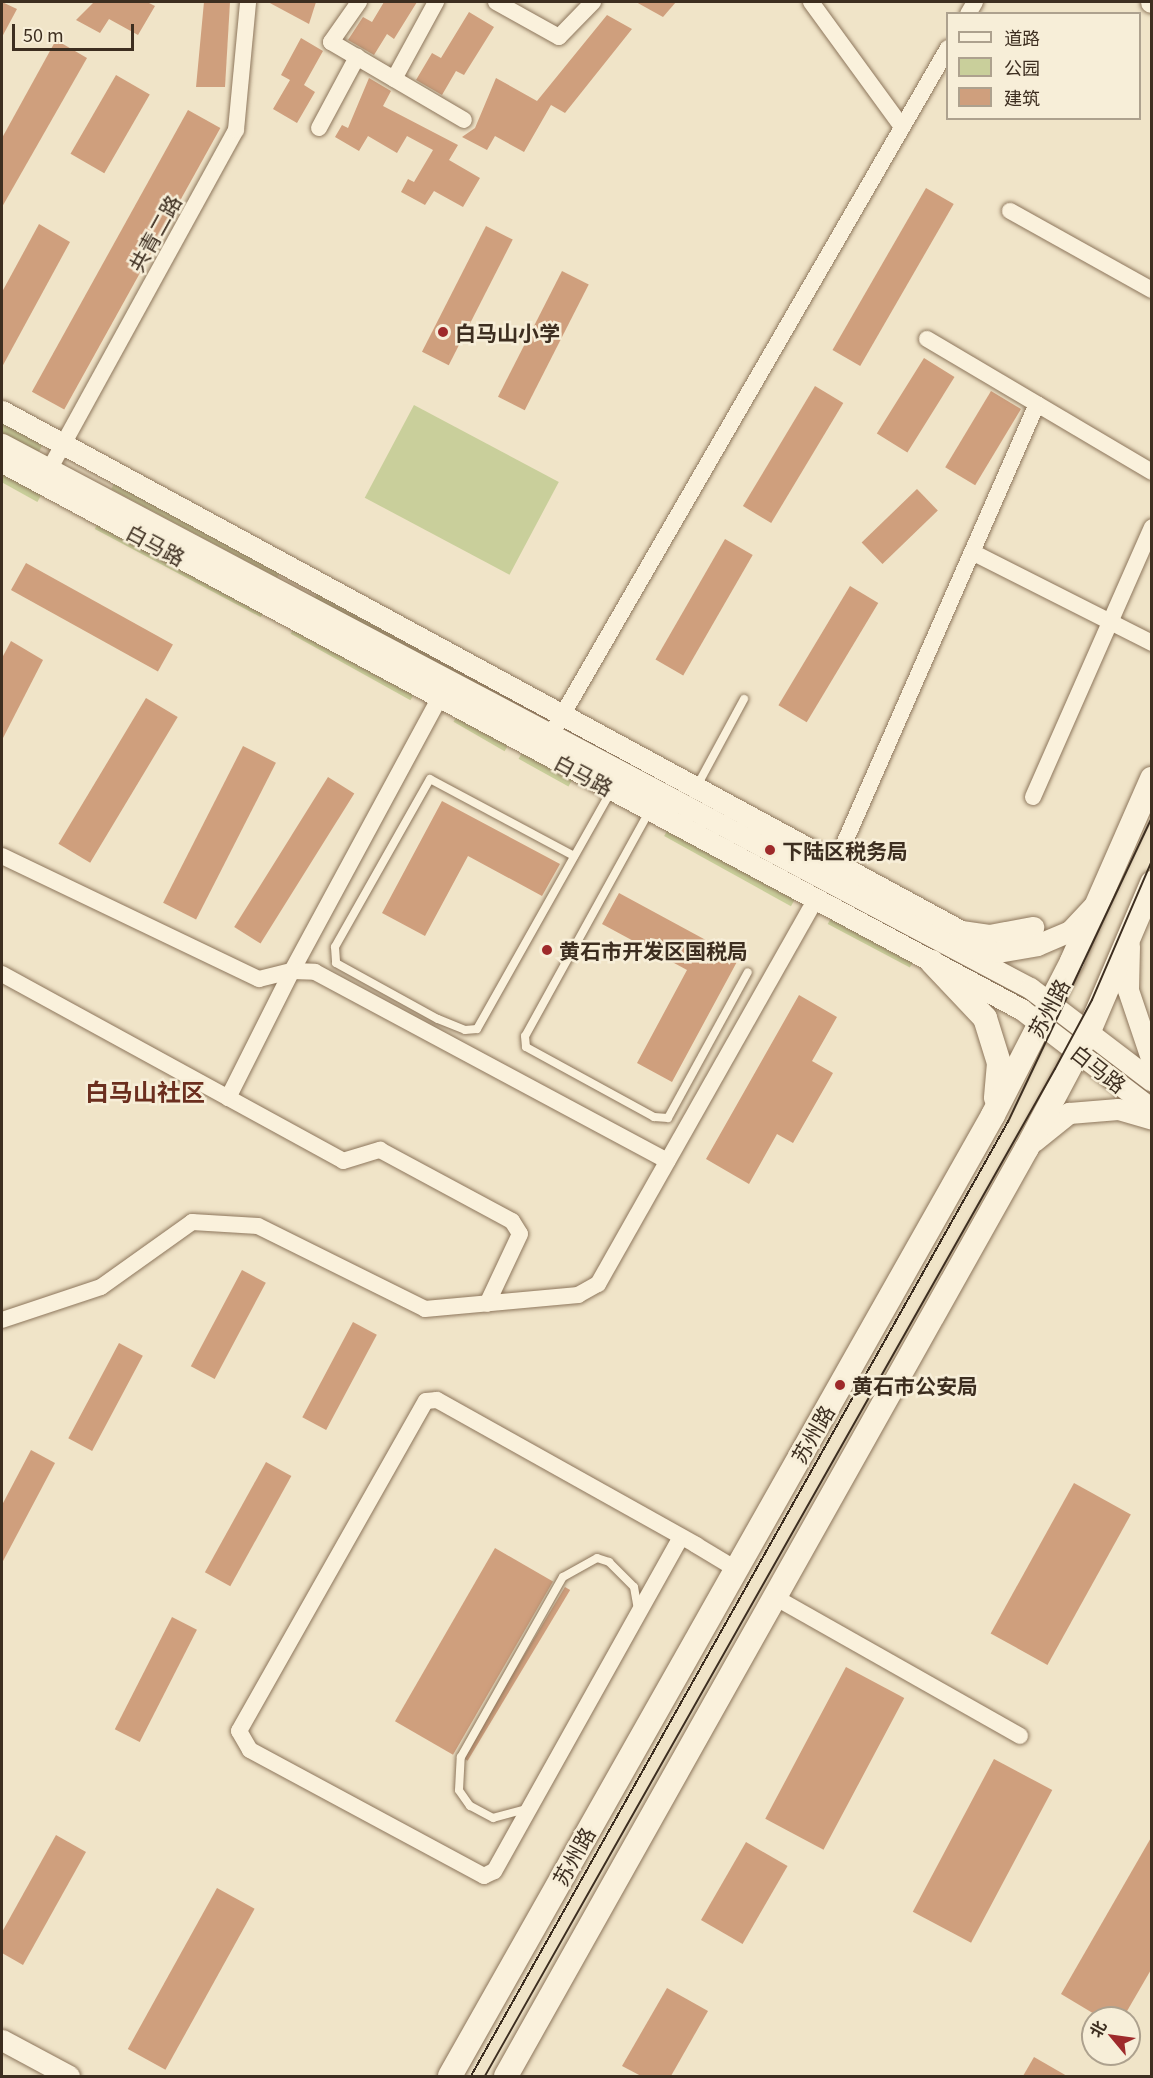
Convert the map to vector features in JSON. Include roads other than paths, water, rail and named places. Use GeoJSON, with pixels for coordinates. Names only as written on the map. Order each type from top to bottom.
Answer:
{"type":"FeatureCollection","features":[{"type":"Feature","properties":{"kind":"main road","name":"苏州路"},"geometry":{"type":"LineString","coordinates":[[450,2076],[993,1115],[1046,1011],[1152,779]]}},
{"type":"Feature","properties":{"kind":"main road","name":"苏州路"},"geometry":{"type":"LineString","coordinates":[[506,2076],[778,1599],[1027,1148],[1083,1041],[1152,883]]}},
{"type":"Feature","properties":{"kind":"main road"},"geometry":{"type":"LineString","coordinates":[[932,962],[978,1006],[995,1040],[999,1063],[993,1115]]}},
{"type":"Feature","properties":{"kind":"street","name":"共青二路"},"geometry":{"type":"LineString","coordinates":[[50,470],[236,130],[248,2]]}},
{"type":"Feature","properties":{"kind":"street"},"geometry":{"type":"LineString","coordinates":[[359,2],[331,42],[464,120]]}},
{"type":"Feature","properties":{"kind":"street"},"geometry":{"type":"LineString","coordinates":[[394,79],[436,2]]}},
{"type":"Feature","properties":{"kind":"street"},"geometry":{"type":"LineString","coordinates":[[496,2],[559,38],[593,2]]}},
{"type":"Feature","properties":{"kind":"street"},"geometry":{"type":"LineString","coordinates":[[811,2],[902,128]]}},
{"type":"Feature","properties":{"kind":"street"},"geometry":{"type":"LineString","coordinates":[[557,724],[946,51]]}},
{"type":"Feature","properties":{"kind":"street"},"geometry":{"type":"LineString","coordinates":[[319,128],[357,57]]}},
{"type":"Feature","properties":{"kind":"street"},"geometry":{"type":"LineString","coordinates":[[1011,211],[1152,290]]}},
{"type":"Feature","properties":{"kind":"street"},"geometry":{"type":"LineString","coordinates":[[927,339],[1152,472]]}},
{"type":"Feature","properties":{"kind":"street"},"geometry":{"type":"LineString","coordinates":[[836,862],[1037,404]]}},
{"type":"Feature","properties":{"kind":"street"},"geometry":{"type":"LineString","coordinates":[[2,411],[557,724],[691,796],[836,862],[961,931],[989,935],[1033,927]]}},
{"type":"Feature","properties":{"kind":"street","name":"白马路"},"geometry":{"type":"LineString","coordinates":[[2,444],[557,724]]}},
{"type":"Feature","properties":{"kind":"street","name":"白马路"},"geometry":{"type":"LineString","coordinates":[[2,462],[650,809],[814,900],[932,962],[1046,1011]]}},
{"type":"Feature","properties":{"kind":"street"},"geometry":{"type":"LineString","coordinates":[[1033,796],[1152,527]]}},
{"type":"Feature","properties":{"kind":"street"},"geometry":{"type":"LineString","coordinates":[[972,552],[1108,623],[1152,643]]}},
{"type":"Feature","properties":{"kind":"street"},"geometry":{"type":"LineString","coordinates":[[228,1098],[292,972],[440,696]]}},
{"type":"Feature","properties":{"kind":"street","name":"白马路"},"geometry":{"type":"LineString","coordinates":[[691,796],[925,933],[1046,1011],[1083,1041],[1152,1109]]}},
{"type":"Feature","properties":{"kind":"street"},"geometry":{"type":"LineString","coordinates":[[2,856],[259,979],[292,972],[315,972],[667,1161]]}},
{"type":"Feature","properties":{"kind":"street"},"geometry":{"type":"LineString","coordinates":[[2,1320],[101,1287],[192,1222],[258,1226],[425,1310],[578,1295],[598,1284],[814,900]]}},
{"type":"Feature","properties":{"kind":"street"},"geometry":{"type":"LineString","coordinates":[[925,933],[972,950],[1017,950],[1070,931],[1098,900]]}},
{"type":"Feature","properties":{"kind":"street"},"geometry":{"type":"LineString","coordinates":[[1130,932],[1128,990],[1152,1061]]}},
{"type":"Feature","properties":{"kind":"street"},"geometry":{"type":"LineString","coordinates":[[2,974],[343,1161],[380,1150],[512,1221],[520,1234],[487,1304]]}},
{"type":"Feature","properties":{"kind":"street","name":"白马路"},"geometry":{"type":"LineString","coordinates":[[1083,1041],[1152,1081]]}},
{"type":"Feature","properties":{"kind":"street"},"geometry":{"type":"LineString","coordinates":[[1027,1148],[1069,1113],[1118,1109],[1152,1119]]}},
{"type":"Feature","properties":{"kind":"street"},"geometry":{"type":"LineString","coordinates":[[681,1537],[494,1871],[484,1876],[250,1750],[239,1731],[426,1401],[437,1400],[681,1537],[736,1569]]}},
{"type":"Feature","properties":{"kind":"street"},"geometry":{"type":"LineString","coordinates":[[778,1599],[1020,1736]]}},
{"type":"Feature","properties":{"kind":"street"},"geometry":{"type":"LineString","coordinates":[[2,2040],[69,2076]]}},
{"type":"Feature","properties":{"kind":"lane"},"geometry":{"type":"LineString","coordinates":[[691,796],[744,699]]}},
{"type":"Feature","properties":{"kind":"lane"},"geometry":{"type":"LineString","coordinates":[[574,856],[429,779],[335,947],[336,963],[438,1019],[465,1030],[477,1029],[612,789]]}},
{"type":"Feature","properties":{"kind":"lane"},"geometry":{"type":"LineString","coordinates":[[650,809],[525,1036],[526,1047],[654,1117],[668,1118],[748,972]]}},
{"type":"Feature","properties":{"kind":"lane"},"geometry":{"type":"LineString","coordinates":[[529,1808],[493,1818],[470,1806],[457,1774],[467,1747],[563,1577],[597,1558],[609,1562],[634,1587],[638,1614]]}},
{"type":"Feature","properties":{"kind":"tram line"},"geometry":{"type":"LineString","coordinates":[[471,2076],[1008,1122],[1152,818]]}},
{"type":"Feature","properties":{"kind":"tram line"},"geometry":{"type":"LineString","coordinates":[[485,2076],[1055,1069],[1092,1000],[1152,861]]}},
{"type":"Feature","properties":{"kind":"place","name":"白马山小学"},"geometry":{"type":"Point","coordinates":[443,332]}},
{"type":"Feature","properties":{"kind":"place","name":"下陆区税务局"},"geometry":{"type":"Point","coordinates":[770,850]}},
{"type":"Feature","properties":{"kind":"place","name":"黄石市开发区国税局"},"geometry":{"type":"Point","coordinates":[547,950]}},
{"type":"Feature","properties":{"kind":"place","name":"黄石市公安局"},"geometry":{"type":"Point","coordinates":[840,1385]}},
{"type":"Feature","properties":{"kind":"district","name":"白马山社区"},"geometry":{"type":"Point","coordinates":[145,1091]}}]}
